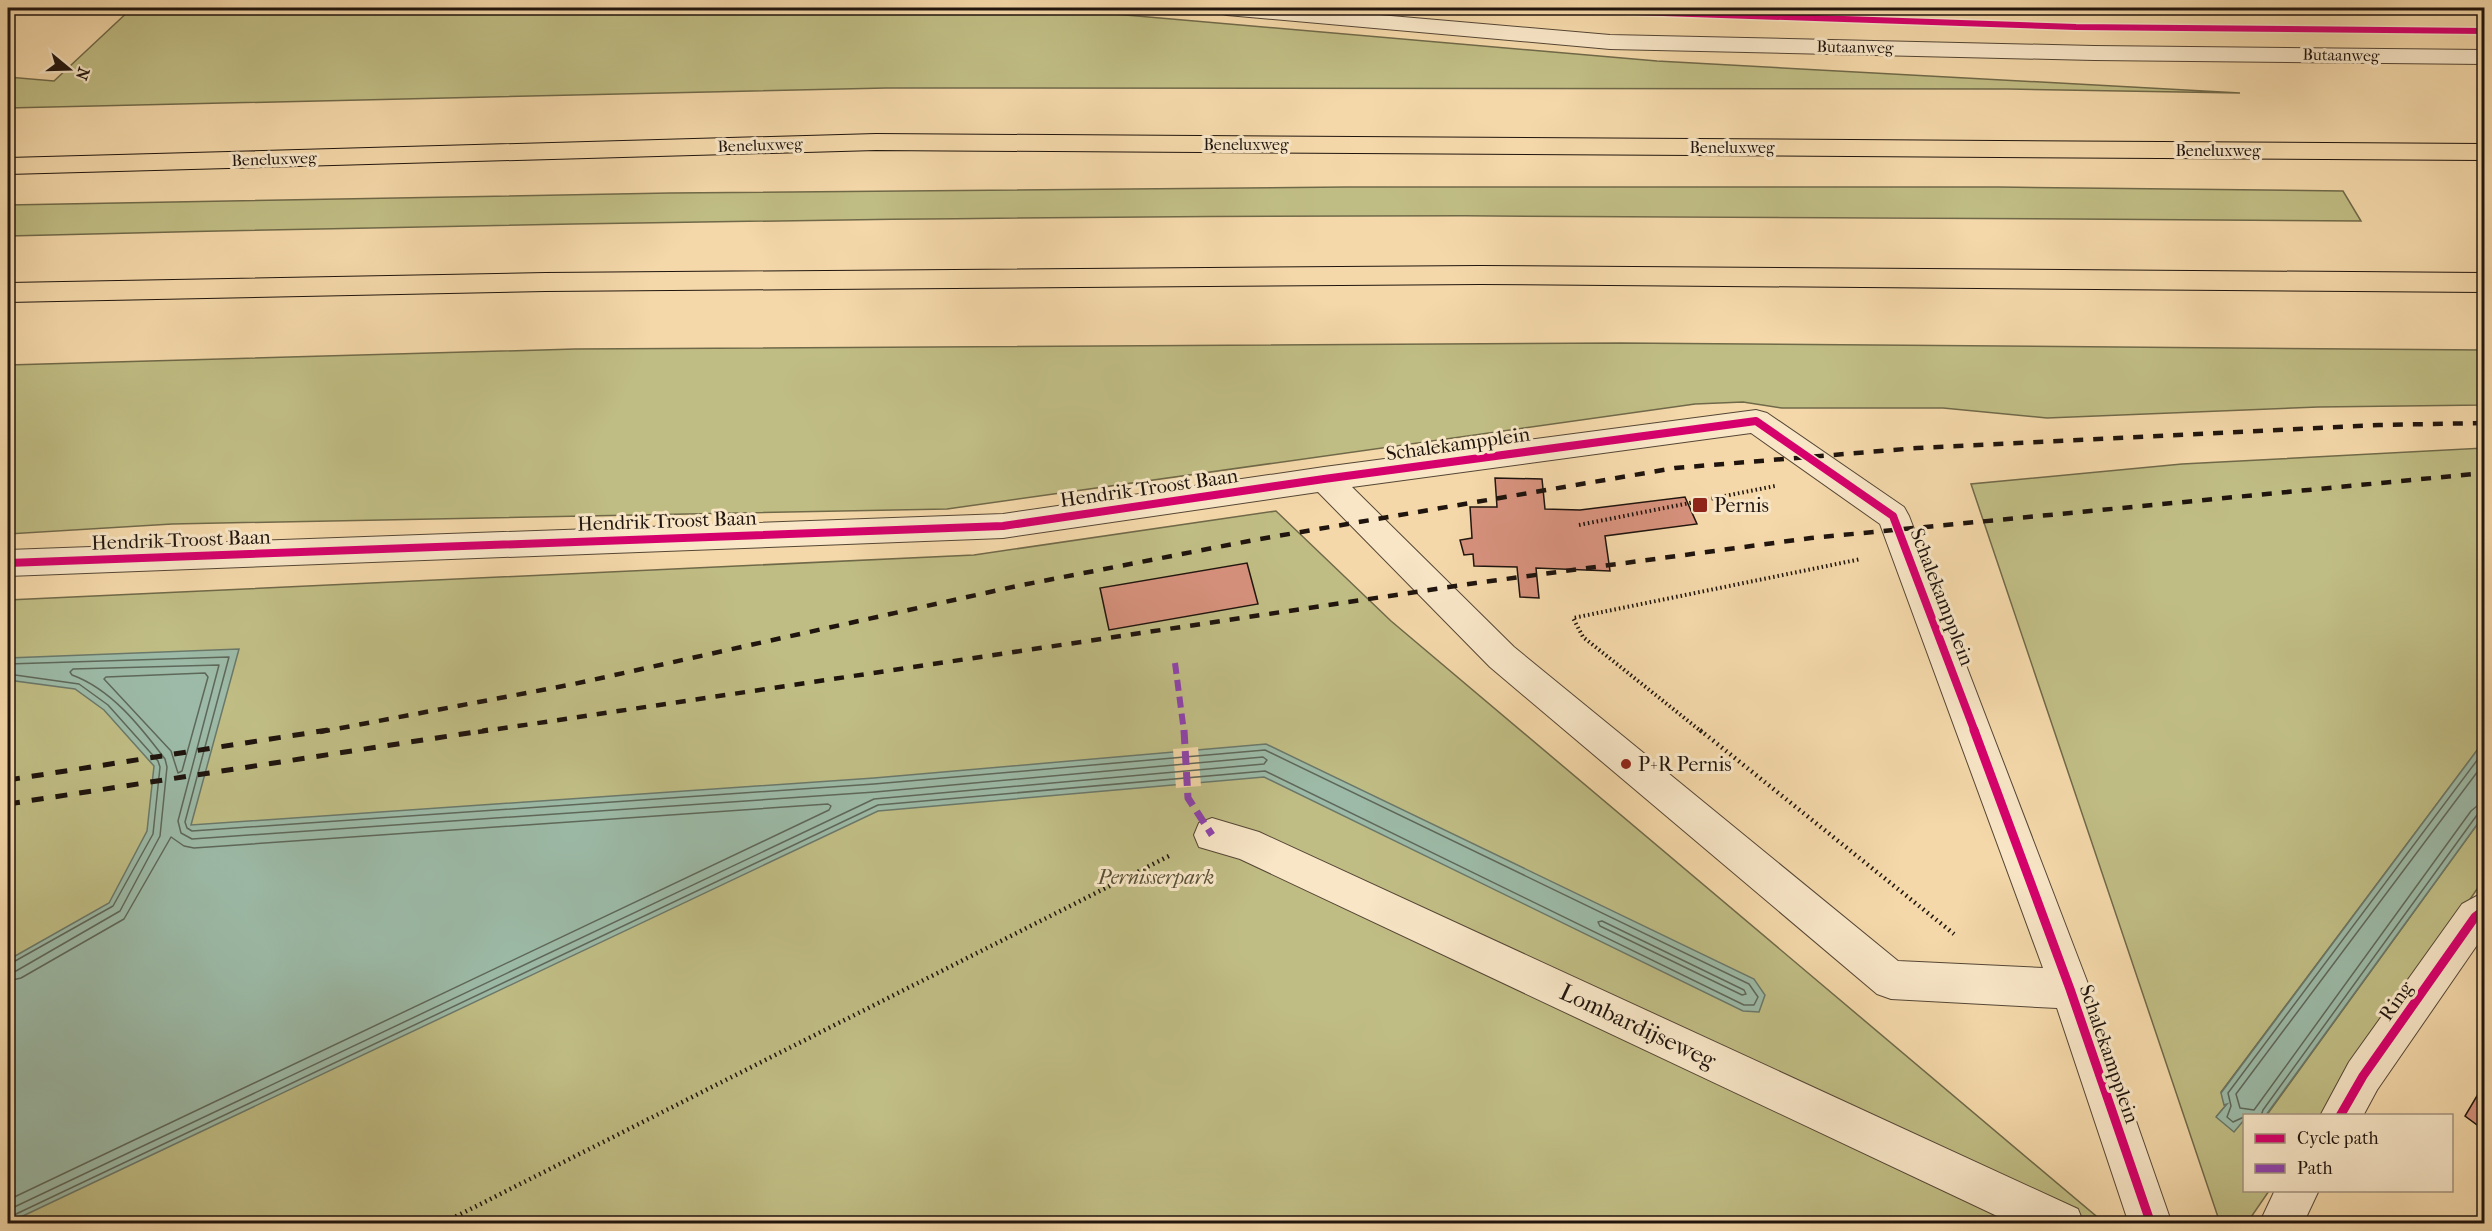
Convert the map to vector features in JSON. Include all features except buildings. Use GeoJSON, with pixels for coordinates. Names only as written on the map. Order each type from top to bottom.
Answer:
{"type":"FeatureCollection","features":[{"type":"Feature","properties":{"kind":"highway","name":"Beneluxweg"},"geometry":{"type":"LineString","coordinates":[[8,166],[876,142],[2484,152]]}},
{"type":"Feature","properties":{"kind":"highway"},"geometry":{"type":"LineString","coordinates":[[8,293],[558,282],[1480,275],[2484,283]]}},
{"type":"Feature","properties":{"kind":"street","name":"Butaanweg"},"geometry":{"type":"LineString","coordinates":[[1227,8],[1610,42],[2484,57]]}},
{"type":"Feature","properties":{"kind":"street","name":"Schalekampplein"},"geometry":{"type":"LineString","coordinates":[[1324,479],[1756,421],[1893,516],[2070,989],[2151,1224]]}},
{"type":"Feature","properties":{"kind":"street","name":"Schalekampplein"},"geometry":{"type":"LineString","coordinates":[[1324,479],[1502,657],[1891,980],[2070,989]]}},
{"type":"Feature","properties":{"kind":"street","name":"Hendrik Troost Baan"},"geometry":{"type":"LineString","coordinates":[[8,562],[1003,526],[1324,479]]}},
{"type":"Feature","properties":{"kind":"street","name":"Lombardijseweg"},"geometry":{"type":"LineString","coordinates":[[1212,835],[1246,844],[2063,1224]]}},
{"type":"Feature","properties":{"kind":"street","name":"Ring"},"geometry":{"type":"LineString","coordinates":[[2341,1114],[2362,1076],[2475,917],[2484,910]]}},
{"type":"Feature","properties":{"kind":"street"},"geometry":{"type":"LineString","coordinates":[[2280,1224],[2297,1192]]}},
{"type":"Feature","properties":{"kind":"path"},"geometry":{"type":"LineString","coordinates":[[1579,525],[1834,475]]}},
{"type":"Feature","properties":{"kind":"path"},"geometry":{"type":"LineString","coordinates":[[1906,550],[1574,618],[1583,637],[1960,939],[1996,985]]}},
{"type":"Feature","properties":{"kind":"path"},"geometry":{"type":"LineString","coordinates":[[441,1224],[1212,835]]}},
{"type":"Feature","properties":{"kind":"green space"},"geometry":{"type":"Polygon","coordinates":[[[132,8],[1045,8],[1657,61],[2240,93],[2008,89],[886,88],[8,108],[8,77],[54,81],[132,8]]]}},
{"type":"Feature","properties":{"kind":"green space"},"geometry":{"type":"Polygon","coordinates":[[[1347,187],[1999,187],[2343,191],[2361,221],[1607,216],[1019,218],[345,228],[8,236],[8,205],[670,193],[1347,187]]]}},
{"type":"Feature","properties":{"kind":"green space"},"geometry":{"type":"Polygon","coordinates":[[[1620,343],[2484,350],[2484,405],[2318,407],[2047,418],[1943,408],[1782,408],[1743,402],[1695,404],[947,509],[172,524],[8,534],[8,365],[575,349],[1620,343]]]}},
{"type":"Feature","properties":{"kind":"green space"},"geometry":{"type":"Polygon","coordinates":[[[2484,448],[2484,741],[2221,1092],[2227,1104],[2217,1116],[2234,1131],[2243,1121],[2243,1192],[2268,1192],[2247,1223],[2220,1223],[1971,484],[2182,464],[2484,448]]]}},
{"type":"Feature","properties":{"kind":"green space","name":"Pernisserpark"},"geometry":{"type":"Polygon","coordinates":[[[1276,511],[1391,621],[2096,1216],[2097,1223],[8,1223],[8,600],[974,555],[1276,511]]]}},
{"type":"Feature","properties":{"kind":"green space"},"geometry":{"type":"Polygon","coordinates":[[[2484,815],[2484,879],[2322,1114],[2267,1114],[2484,815]]]}},
{"type":"Feature","properties":{"kind":"water"},"geometry":{"type":"Polygon","coordinates":[[[239,649],[191,825],[874,778],[1266,744],[1754,979],[1765,995],[1759,1012],[1743,1011],[1264,777],[878,811],[8,1223],[8,960],[109,903],[147,831],[154,766],[104,710],[75,689],[8,680],[8,658],[239,649]]]}},
{"type":"Feature","properties":{"kind":"water"},"geometry":{"type":"Polygon","coordinates":[[[2484,741],[2484,815],[2267,1114],[2243,1114],[2243,1121],[2234,1132],[2216,1117],[2227,1104],[2224,1105],[2221,1093],[2484,741]]]}},
{"type":"Feature","properties":{"kind":"pier"},"geometry":{"type":"Polygon","coordinates":[[[1198,747],[1201,786],[1176,788],[1173,749],[1198,747]]]}},
{"type":"Feature","properties":{"kind":"railway"},"geometry":{"type":"LineString","coordinates":[[320,732],[574,684],[1017,586],[1254,540],[1675,468],[1917,448],[2379,425],[2484,423]]}},
{"type":"Feature","properties":{"kind":"railway"},"geometry":{"type":"LineString","coordinates":[[478,732],[1476,583],[1811,538],[2484,473]]}},
{"type":"Feature","properties":{"kind":"railway"},"geometry":{"type":"LineString","coordinates":[[8,780],[328,730]]}},
{"type":"Feature","properties":{"kind":"railway"},"geometry":{"type":"LineString","coordinates":[[8,804],[488,730]]}},
{"type":"Feature","properties":{"kind":"marked path"},"geometry":{"type":"LineString","coordinates":[[1175,663],[1185,736],[1188,798],[1212,835]]}},
{"type":"Feature","properties":{"kind":"cycle path"},"geometry":{"type":"LineString","coordinates":[[1518,8],[2076,27],[2484,31]]}},
{"type":"Feature","properties":{"kind":"cycle path"},"geometry":{"type":"LineString","coordinates":[[8,563],[1003,526],[1324,479],[1756,421],[1893,516],[2070,989],[2151,1224]]}},
{"type":"Feature","properties":{"kind":"cycle path"},"geometry":{"type":"LineString","coordinates":[[2341,1114],[2363,1076],[2475,917],[2484,910]]}},
{"type":"Feature","properties":{"kind":"place","name":"Pernis"},"geometry":{"type":"Point","coordinates":[1700,505]}},
{"type":"Feature","properties":{"kind":"place","name":"P+R Pernis"},"geometry":{"type":"Point","coordinates":[1626,764]}}]}
